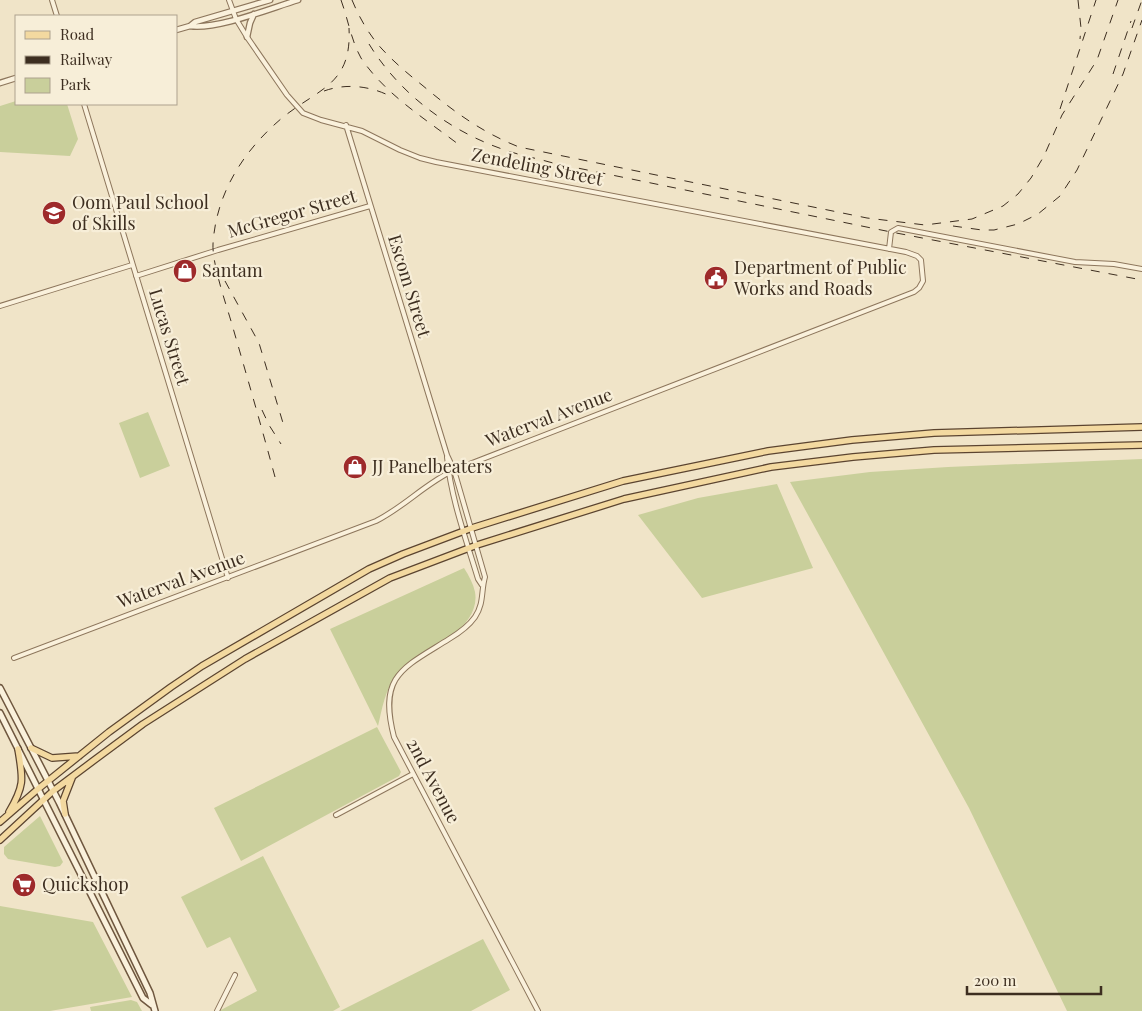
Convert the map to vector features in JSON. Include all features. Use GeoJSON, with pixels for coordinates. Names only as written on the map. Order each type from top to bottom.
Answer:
{"type":"FeatureCollection","features":[{"type":"Feature","properties":{"kind":"main road"},"geometry":{"type":"LineString","coordinates":[[0,822],[79,756],[171,687],[238,644],[369,569],[472,528],[623,481],[768,451],[852,440],[934,433],[1142,427]]}},
{"type":"Feature","properties":{"kind":"main road"},"geometry":{"type":"LineString","coordinates":[[0,840],[72,776],[143,724],[245,659],[390,578],[477,545],[624,499],[771,467],[934,450],[1142,445]]}},
{"type":"Feature","properties":{"kind":"main road"},"geometry":{"type":"LineString","coordinates":[[0,688],[65,814],[150,993],[155,1011]]}},
{"type":"Feature","properties":{"kind":"main road"},"geometry":{"type":"LineString","coordinates":[[0,713],[143,998],[152,1005]]}},
{"type":"Feature","properties":{"kind":"main road"},"geometry":{"type":"LineString","coordinates":[[31,748],[52,758],[79,756]]}},
{"type":"Feature","properties":{"kind":"main road"},"geometry":{"type":"LineString","coordinates":[[5,818],[17,798],[22,785],[18,749]]}},
{"type":"Feature","properties":{"kind":"main road"},"geometry":{"type":"LineString","coordinates":[[65,814],[63,801],[72,776]]}},
{"type":"Feature","properties":{"kind":"street"},"geometry":{"type":"LineString","coordinates":[[52,0],[57,15]]}},
{"type":"Feature","properties":{"kind":"street","name":"Zendeling Street"},"geometry":{"type":"LineString","coordinates":[[229,0],[232,11],[247,37],[287,95],[304,113],[321,120],[362,131],[400,150],[428,160],[906,252]]}},
{"type":"Feature","properties":{"kind":"street"},"geometry":{"type":"LineString","coordinates":[[190,26],[195,22],[270,0]]}},
{"type":"Feature","properties":{"kind":"street"},"geometry":{"type":"LineString","coordinates":[[178,29],[236,19],[298,0]]}},
{"type":"Feature","properties":{"kind":"street"},"geometry":{"type":"LineString","coordinates":[[247,37],[254,14]]}},
{"type":"Feature","properties":{"kind":"street"},"geometry":{"type":"LineString","coordinates":[[0,82],[15,78]]}},
{"type":"Feature","properties":{"kind":"street","name":"Lucas Street"},"geometry":{"type":"LineString","coordinates":[[84,105],[228,578]]}},
{"type":"Feature","properties":{"kind":"street","name":"Escom Street"},"geometry":{"type":"LineString","coordinates":[[346,126],[447,455],[454,470],[477,545]]}},
{"type":"Feature","properties":{"kind":"street","name":"McGregor Street"},"geometry":{"type":"LineString","coordinates":[[136,276],[370,206]]}},
{"type":"Feature","properties":{"kind":"street"},"geometry":{"type":"LineString","coordinates":[[889,248],[891,232],[898,228],[1074,262],[1114,264],[1142,269]]}},
{"type":"Feature","properties":{"kind":"street","name":"Waterval Avenue"},"geometry":{"type":"LineString","coordinates":[[14,658],[382,518],[399,508],[448,472],[914,292],[923,281],[921,260],[917,256],[906,252]]}},
{"type":"Feature","properties":{"kind":"street"},"geometry":{"type":"LineString","coordinates":[[0,306],[132,265]]}},
{"type":"Feature","properties":{"kind":"street","name":"Escom Street"},"geometry":{"type":"LineString","coordinates":[[447,455],[448,472],[463,532],[469,548]]}},
{"type":"Feature","properties":{"kind":"street","name":"2nd Avenue"},"geometry":{"type":"LineString","coordinates":[[477,545],[485,577],[482,602],[476,616],[467,627],[411,662],[400,672],[391,690],[389,709],[393,732],[413,774],[538,1011]]}},
{"type":"Feature","properties":{"kind":"street"},"geometry":{"type":"LineString","coordinates":[[469,548],[478,579],[483,585]]}},
{"type":"Feature","properties":{"kind":"street"},"geometry":{"type":"LineString","coordinates":[[336,815],[413,774]]}},
{"type":"Feature","properties":{"kind":"street"},"geometry":{"type":"LineString","coordinates":[[216,1011],[235,975]]}},
{"type":"Feature","properties":{"kind":"green space"},"geometry":{"type":"Polygon","coordinates":[[[15,101],[15,105],[67,105],[78,139],[70,156],[0,152],[0,106],[15,101]]]}},
{"type":"Feature","properties":{"kind":"green space"},"geometry":{"type":"Polygon","coordinates":[[[148,412],[170,466],[140,478],[119,423],[148,412]]]}},
{"type":"Feature","properties":{"kind":"green space"},"geometry":{"type":"Polygon","coordinates":[[[1142,459],[1142,1011],[1067,1011],[969,808],[790,482],[870,472],[1142,459]]]}},
{"type":"Feature","properties":{"kind":"green space"},"geometry":{"type":"Polygon","coordinates":[[[777,484],[813,568],[702,598],[638,515],[698,498],[777,484]]]}},
{"type":"Feature","properties":{"kind":"green space"},"geometry":{"type":"Polygon","coordinates":[[[464,568],[475,592],[475,604],[471,615],[464,625],[444,643],[397,675],[387,693],[378,726],[330,629],[464,568]]]}},
{"type":"Feature","properties":{"kind":"green space"},"geometry":{"type":"Polygon","coordinates":[[[377,727],[401,772],[399,776],[241,861],[214,808],[377,727]]]}},
{"type":"Feature","properties":{"kind":"green space"},"geometry":{"type":"Polygon","coordinates":[[[40,816],[63,862],[60,866],[55,867],[8,859],[4,854],[4,847],[40,816]]]}},
{"type":"Feature","properties":{"kind":"green space"},"geometry":{"type":"Polygon","coordinates":[[[263,856],[340,1007],[333,1011],[219,1011],[257,991],[230,937],[207,948],[181,897],[263,856]]]}},
{"type":"Feature","properties":{"kind":"green space"},"geometry":{"type":"Polygon","coordinates":[[[0,906],[93,922],[132,997],[50,1011],[0,1011],[0,906]]]}},
{"type":"Feature","properties":{"kind":"green space"},"geometry":{"type":"Polygon","coordinates":[[[483,939],[510,990],[471,1011],[340,1011],[483,939]]]}},
{"type":"Feature","properties":{"kind":"green space"},"geometry":{"type":"Polygon","coordinates":[[[131,1000],[137,1002],[142,1011],[91,1011],[90,1007],[131,1000]]]}},
{"type":"Feature","properties":{"kind":"railway"},"geometry":{"type":"LineString","coordinates":[[341,0],[352,37],[361,58],[371,71],[406,105],[458,144]]}},
{"type":"Feature","properties":{"kind":"railway"},"geometry":{"type":"LineString","coordinates":[[352,0],[373,38],[401,68],[468,120],[492,135],[519,147],[867,218],[925,225],[972,219],[1003,206],[1018,194],[1031,178],[1044,156],[1062,115],[1097,60],[1118,0]]}},
{"type":"Feature","properties":{"kind":"railway"},"geometry":{"type":"LineString","coordinates":[[1078,0],[1081,28],[1080,39]]}},
{"type":"Feature","properties":{"kind":"railway"},"geometry":{"type":"LineString","coordinates":[[1060,109],[1096,0]]}},
{"type":"Feature","properties":{"kind":"railway"},"geometry":{"type":"LineString","coordinates":[[1132,28],[1142,0]]}},
{"type":"Feature","properties":{"kind":"railway"},"geometry":{"type":"LineString","coordinates":[[953,226],[994,230],[1018,224],[1038,214],[1060,196],[1077,170],[1123,74],[1142,20]]}},
{"type":"Feature","properties":{"kind":"railway"},"geometry":{"type":"LineString","coordinates":[[1113,74],[1131,21]]}},
{"type":"Feature","properties":{"kind":"railway"},"geometry":{"type":"LineString","coordinates":[[275,477],[222,293],[213,252],[215,225],[226,190],[244,158],[282,118],[320,91],[339,74],[345,62],[349,28]]}},
{"type":"Feature","properties":{"kind":"railway"},"geometry":{"type":"LineString","coordinates":[[369,44],[395,78],[426,108],[482,141],[508,151],[553,163],[891,232],[1142,280]]}},
{"type":"Feature","properties":{"kind":"railway"},"geometry":{"type":"LineString","coordinates":[[324,91],[349,86],[366,88],[390,96]]}},
{"type":"Feature","properties":{"kind":"railway"},"geometry":{"type":"LineString","coordinates":[[225,281],[259,343],[283,423]]}},
{"type":"Feature","properties":{"kind":"railway"},"geometry":{"type":"LineString","coordinates":[[262,410],[281,444]]}},
{"type":"Feature","properties":{"kind":"place","name":"Oom Paul School of Skills"},"geometry":{"type":"Point","coordinates":[54,213]}},
{"type":"Feature","properties":{"kind":"place","name":"Santam"},"geometry":{"type":"Point","coordinates":[185,271]}},
{"type":"Feature","properties":{"kind":"place","name":"Department of Public Works and Roads"},"geometry":{"type":"Point","coordinates":[716,278]}},
{"type":"Feature","properties":{"kind":"place","name":"JJ Panelbeaters"},"geometry":{"type":"Point","coordinates":[355,467]}},
{"type":"Feature","properties":{"kind":"place","name":"Quickshop"},"geometry":{"type":"Point","coordinates":[24,885]}}]}
